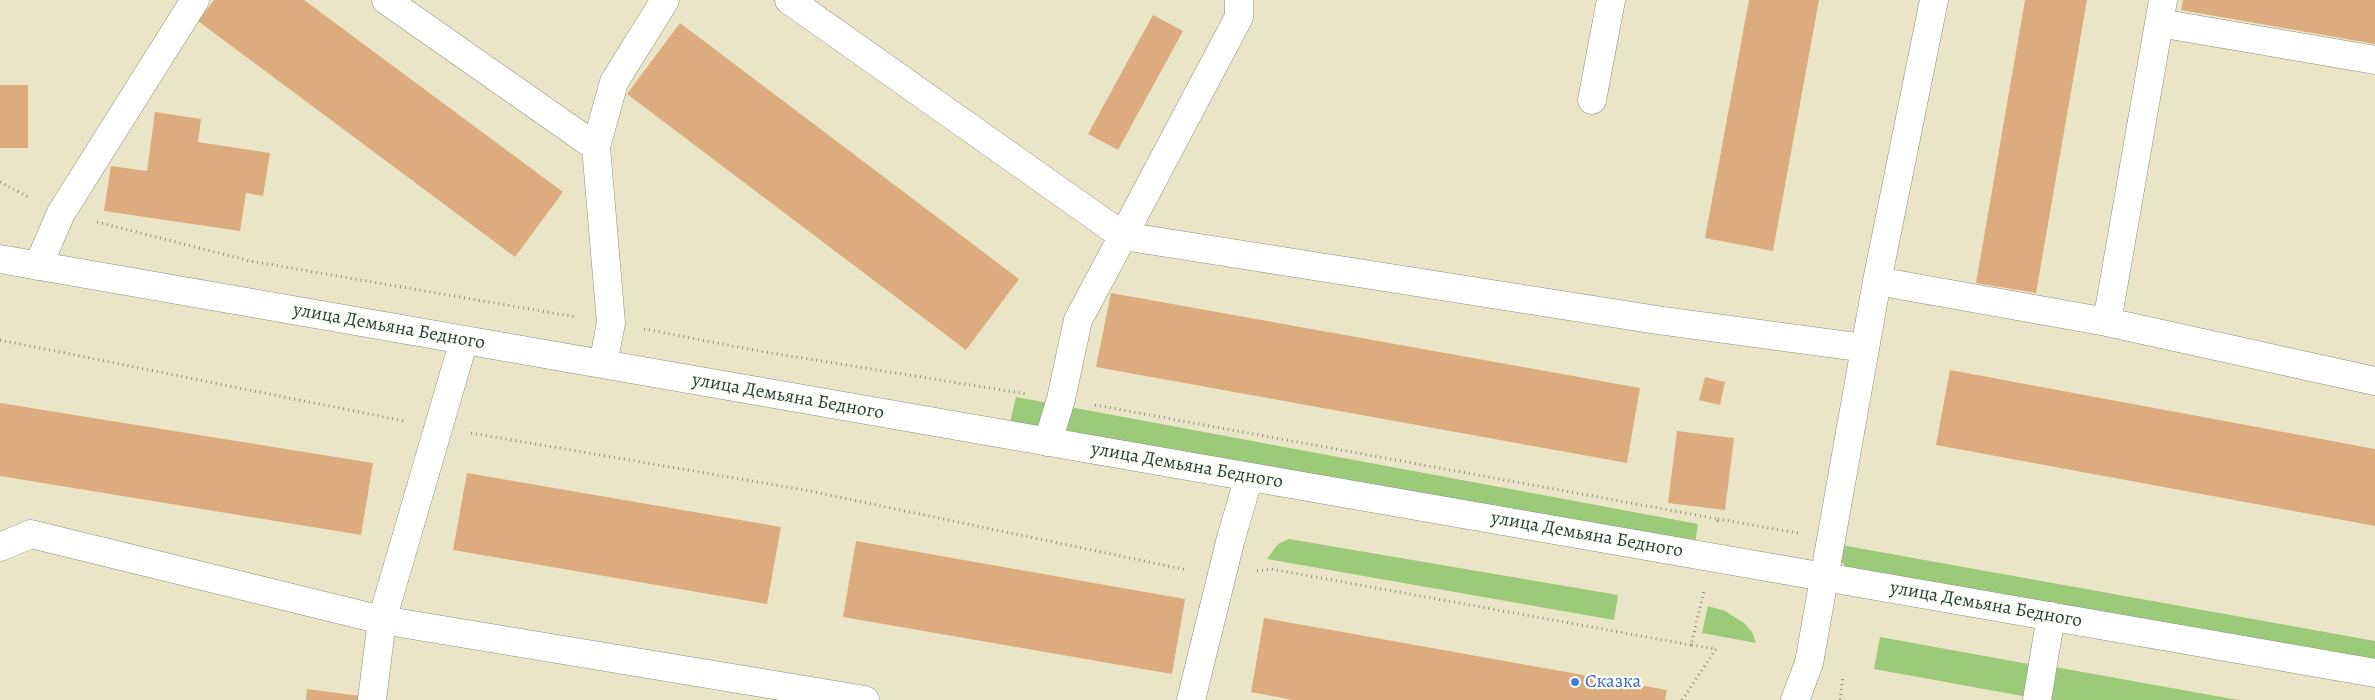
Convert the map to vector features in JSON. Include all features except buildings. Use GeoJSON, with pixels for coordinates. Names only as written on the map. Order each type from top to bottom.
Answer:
{"type":"FeatureCollection","features":[{"type":"Feature","properties":{"kind":"street"},"geometry":{"type":"LineString","coordinates":[[38,266],[61,213],[195,0]]}},
{"type":"Feature","properties":{"kind":"street"},"geometry":{"type":"LineString","coordinates":[[386,0],[596,147]]}},
{"type":"Feature","properties":{"kind":"street"},"geometry":{"type":"LineString","coordinates":[[603,364],[611,323],[596,147],[614,82],[665,0]]}},
{"type":"Feature","properties":{"kind":"street"},"geometry":{"type":"LineString","coordinates":[[789,0],[1123,236],[1657,320],[1865,348]]}},
{"type":"Feature","properties":{"kind":"street"},"geometry":{"type":"LineString","coordinates":[[1048,442],[1061,399],[1078,320],[1240,17],[1239,0]]}},
{"type":"Feature","properties":{"kind":"street"},"geometry":{"type":"LineString","coordinates":[[1592,100],[1611,0]]}},
{"type":"Feature","properties":{"kind":"street"},"geometry":{"type":"LineString","coordinates":[[1795,700],[1809,663],[1877,281],[1934,0]]}},
{"type":"Feature","properties":{"kind":"street"},"geometry":{"type":"LineString","coordinates":[[2107,322],[2161,12],[2375,60]]}},
{"type":"Feature","properties":{"kind":"street","name":"улица Демьяна Бедного"},"geometry":{"type":"LineString","coordinates":[[0,259],[2375,672]]}},
{"type":"Feature","properties":{"kind":"street"},"geometry":{"type":"LineString","coordinates":[[1877,281],[2107,322],[2375,381]]}},
{"type":"Feature","properties":{"kind":"street"},"geometry":{"type":"LineString","coordinates":[[372,700],[382,620],[464,340]]}},
{"type":"Feature","properties":{"kind":"street"},"geometry":{"type":"LineString","coordinates":[[1191,700],[1221,577],[1250,477]]}},
{"type":"Feature","properties":{"kind":"street"},"geometry":{"type":"LineString","coordinates":[[0,547],[31,534],[382,620],[865,700]]}},
{"type":"Feature","properties":{"kind":"street"},"geometry":{"type":"LineString","coordinates":[[2037,700],[2051,616]]}},
{"type":"Feature","properties":{"kind":"path"},"geometry":{"type":"LineString","coordinates":[[0,340],[437,427],[805,490],[1221,577],[1271,568],[1691,645]]}},
{"type":"Feature","properties":{"kind":"path"},"geometry":{"type":"LineString","coordinates":[[1718,519],[1830,539]]}},
{"type":"Feature","properties":{"kind":"path"},"geometry":{"type":"LineString","coordinates":[[1682,700],[1716,649]]}},
{"type":"Feature","properties":{"kind":"path"},"geometry":{"type":"LineString","coordinates":[[1840,700],[1843,672]]}},
{"type":"Feature","properties":{"kind":"green space"},"geometry":{"type":"Polygon","coordinates":[[[1016,397],[1698,524],[1694,550],[1009,427],[1016,397]]]}},
{"type":"Feature","properties":{"kind":"green space"},"geometry":{"type":"Polygon","coordinates":[[[1289,539],[1618,595],[1614,620],[1267,559],[1278,544],[1289,539]]]}},
{"type":"Feature","properties":{"kind":"green space"},"geometry":{"type":"Polygon","coordinates":[[[1830,543],[2375,641],[2375,676],[1849,570],[1839,559],[1830,543]]]}},
{"type":"Feature","properties":{"kind":"green space"},"geometry":{"type":"Polygon","coordinates":[[[1708,606],[1725,611],[1744,623],[1752,632],[1756,643],[1702,633],[1708,606]]]}},
{"type":"Feature","properties":{"kind":"green space"},"geometry":{"type":"Polygon","coordinates":[[[1880,637],[2034,665],[2028,697],[1874,669],[1880,637]]]}},
{"type":"Feature","properties":{"kind":"green space"},"geometry":{"type":"Polygon","coordinates":[[[2055,667],[2238,700],[2049,700],[2055,667]]]}},
{"type":"Feature","properties":{"kind":"place","name":"Сказка"},"geometry":{"type":"Point","coordinates":[1575,682]}}]}
